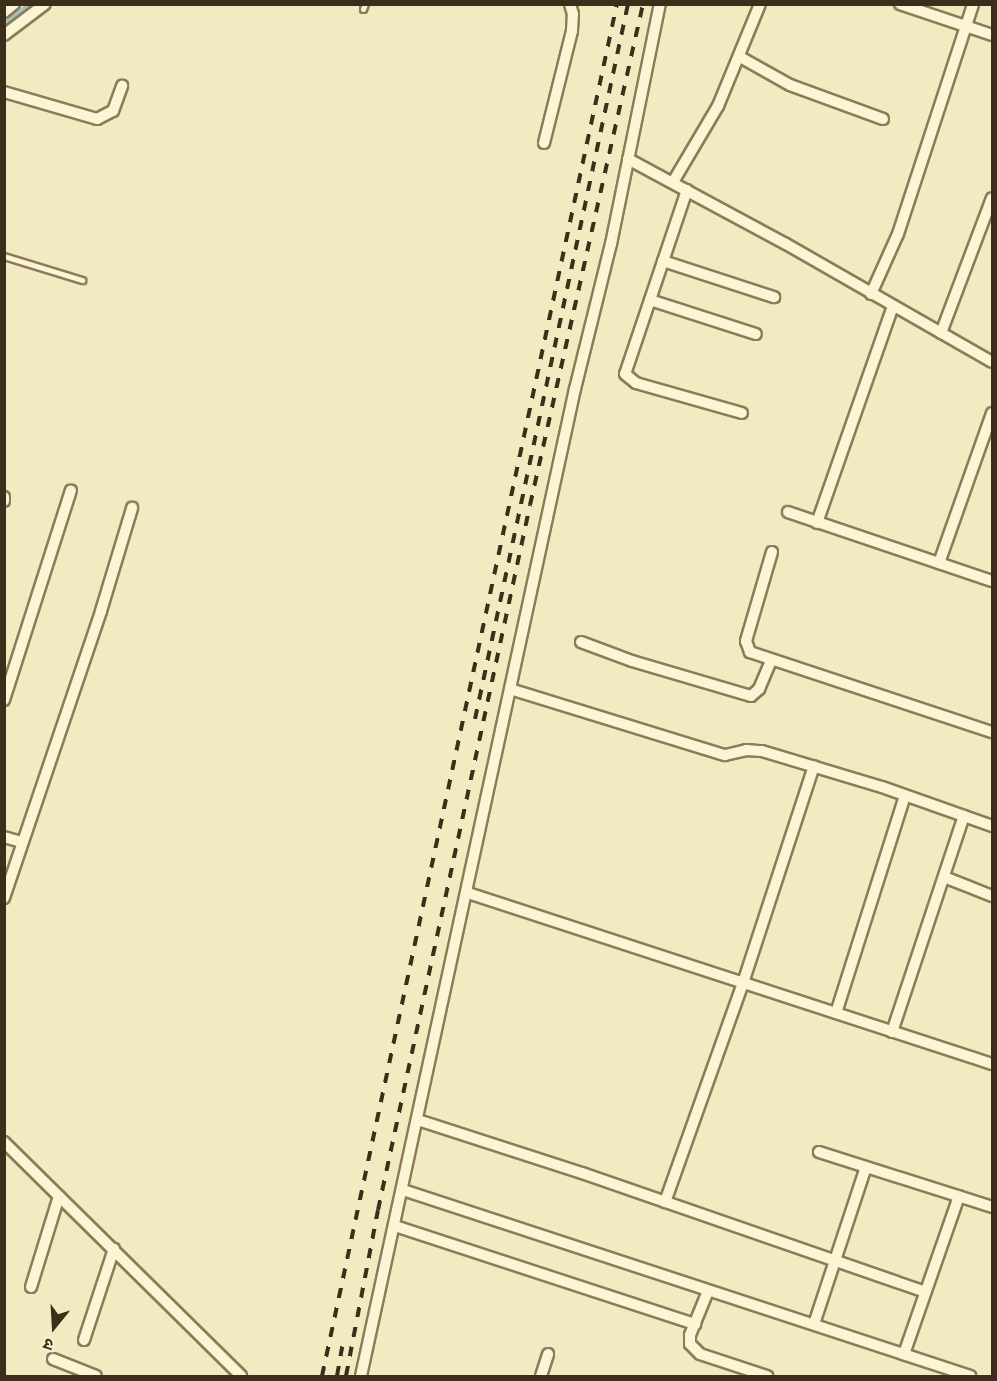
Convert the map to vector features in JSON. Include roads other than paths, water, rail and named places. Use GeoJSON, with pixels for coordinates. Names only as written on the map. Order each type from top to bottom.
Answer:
{"type":"FeatureCollection","features":[{"type":"Feature","properties":{"kind":"street"},"geometry":{"type":"LineString","coordinates":[[4,12],[14,4]]}},
{"type":"Feature","properties":{"kind":"street"},"geometry":{"type":"LineString","coordinates":[[4,35],[45,4]]}},
{"type":"Feature","properties":{"kind":"street"},"geometry":{"type":"LineString","coordinates":[[544,143],[572,31],[573,14],[570,4]]}},
{"type":"Feature","properties":{"kind":"street"},"geometry":{"type":"LineString","coordinates":[[361,1377],[660,4]]}},
{"type":"Feature","properties":{"kind":"street"},"geometry":{"type":"LineString","coordinates":[[673,182],[718,106],[760,4]]}},
{"type":"Feature","properties":{"kind":"street"},"geometry":{"type":"LineString","coordinates":[[900,4],[993,35]]}},
{"type":"Feature","properties":{"kind":"street"},"geometry":{"type":"LineString","coordinates":[[871,294],[898,234],[973,4]]}},
{"type":"Feature","properties":{"kind":"street"},"geometry":{"type":"LineString","coordinates":[[740,57],[790,85],[883,119]]}},
{"type":"Feature","properties":{"kind":"street"},"geometry":{"type":"LineString","coordinates":[[4,92],[97,119],[112,111],[122,86]]}},
{"type":"Feature","properties":{"kind":"street"},"geometry":{"type":"LineString","coordinates":[[628,159],[993,362]]}},
{"type":"Feature","properties":{"kind":"street"},"geometry":{"type":"LineString","coordinates":[[687,190],[650,300],[624,368],[627,378],[636,383],[742,413]]}},
{"type":"Feature","properties":{"kind":"street"},"geometry":{"type":"LineString","coordinates":[[941,333],[993,198]]}},
{"type":"Feature","properties":{"kind":"street"},"geometry":{"type":"LineString","coordinates":[[663,261],[774,297]]}},
{"type":"Feature","properties":{"kind":"street"},"geometry":{"type":"LineString","coordinates":[[650,300],[756,334]]}},
{"type":"Feature","properties":{"kind":"street"},"geometry":{"type":"LineString","coordinates":[[817,523],[893,306]]}},
{"type":"Feature","properties":{"kind":"street"},"geometry":{"type":"LineString","coordinates":[[939,563],[993,413]]}},
{"type":"Feature","properties":{"kind":"street"},"geometry":{"type":"LineString","coordinates":[[4,700],[71,490]]}},
{"type":"Feature","properties":{"kind":"street"},"geometry":{"type":"LineString","coordinates":[[4,898],[21,842],[101,611],[132,508]]}},
{"type":"Feature","properties":{"kind":"street"},"geometry":{"type":"LineString","coordinates":[[788,512],[993,581]]}},
{"type":"Feature","properties":{"kind":"street"},"geometry":{"type":"LineString","coordinates":[[772,552],[746,641],[750,652],[771,661],[993,732]]}},
{"type":"Feature","properties":{"kind":"street"},"geometry":{"type":"LineString","coordinates":[[581,642],[632,661],[751,696],[759,689],[771,661]]}},
{"type":"Feature","properties":{"kind":"street"},"geometry":{"type":"LineString","coordinates":[[510,689],[725,755],[754,750],[814,766],[993,826]]}},
{"type":"Feature","properties":{"kind":"street"},"geometry":{"type":"LineString","coordinates":[[665,1202],[743,983],[814,766]]}},
{"type":"Feature","properties":{"kind":"street"},"geometry":{"type":"LineString","coordinates":[[836,1013],[905,796]]}},
{"type":"Feature","properties":{"kind":"street"},"geometry":{"type":"LineString","coordinates":[[892,1032],[964,816]]}},
{"type":"Feature","properties":{"kind":"street"},"geometry":{"type":"LineString","coordinates":[[4,837],[21,842]]}},
{"type":"Feature","properties":{"kind":"street"},"geometry":{"type":"LineString","coordinates":[[944,877],[993,896]]}},
{"type":"Feature","properties":{"kind":"street"},"geometry":{"type":"LineString","coordinates":[[468,893],[993,1064]]}},
{"type":"Feature","properties":{"kind":"street"},"geometry":{"type":"LineString","coordinates":[[418,1120],[925,1292]]}},
{"type":"Feature","properties":{"kind":"street"},"geometry":{"type":"LineString","coordinates":[[4,1142],[241,1377]]}},
{"type":"Feature","properties":{"kind":"street"},"geometry":{"type":"LineString","coordinates":[[819,1152],[993,1207]]}},
{"type":"Feature","properties":{"kind":"street"},"geometry":{"type":"LineString","coordinates":[[814,1324],[866,1167]]}},
{"type":"Feature","properties":{"kind":"street"},"geometry":{"type":"LineString","coordinates":[[403,1190],[970,1377]]}},
{"type":"Feature","properties":{"kind":"street"},"geometry":{"type":"LineString","coordinates":[[31,1287],[59,1196]]}},
{"type":"Feature","properties":{"kind":"street"},"geometry":{"type":"LineString","coordinates":[[904,1354],[959,1196]]}},
{"type":"Feature","properties":{"kind":"street"},"geometry":{"type":"LineString","coordinates":[[395,1226],[695,1324]]}},
{"type":"Feature","properties":{"kind":"street"},"geometry":{"type":"LineString","coordinates":[[84,1340],[114,1249]]}},
{"type":"Feature","properties":{"kind":"street"},"geometry":{"type":"LineString","coordinates":[[708,1291],[689,1340],[700,1354],[767,1377]]}},
{"type":"Feature","properties":{"kind":"street"},"geometry":{"type":"LineString","coordinates":[[541,1377],[548,1354]]}},
{"type":"Feature","properties":{"kind":"street"},"geometry":{"type":"LineString","coordinates":[[53,1359],[96,1377]]}},
{"type":"Feature","properties":{"kind":"lane"},"geometry":{"type":"LineString","coordinates":[[4,256],[82,280]]}},
{"type":"Feature","properties":{"kind":"waterway"},"geometry":{"type":"LineString","coordinates":[[4,23],[30,4]]}},
{"type":"Feature","properties":{"kind":"railway"},"geometry":{"type":"LineString","coordinates":[[322,1376],[617,4]]}},
{"type":"Feature","properties":{"kind":"railway"},"geometry":{"type":"LineString","coordinates":[[475,719],[628,4]]}},
{"type":"Feature","properties":{"kind":"railway"},"geometry":{"type":"LineString","coordinates":[[346,1376],[378,1210],[530,505],[643,4]]}},
{"type":"Feature","properties":{"kind":"railway"},"geometry":{"type":"LineString","coordinates":[[337,1376],[344,1338]]}}]}
